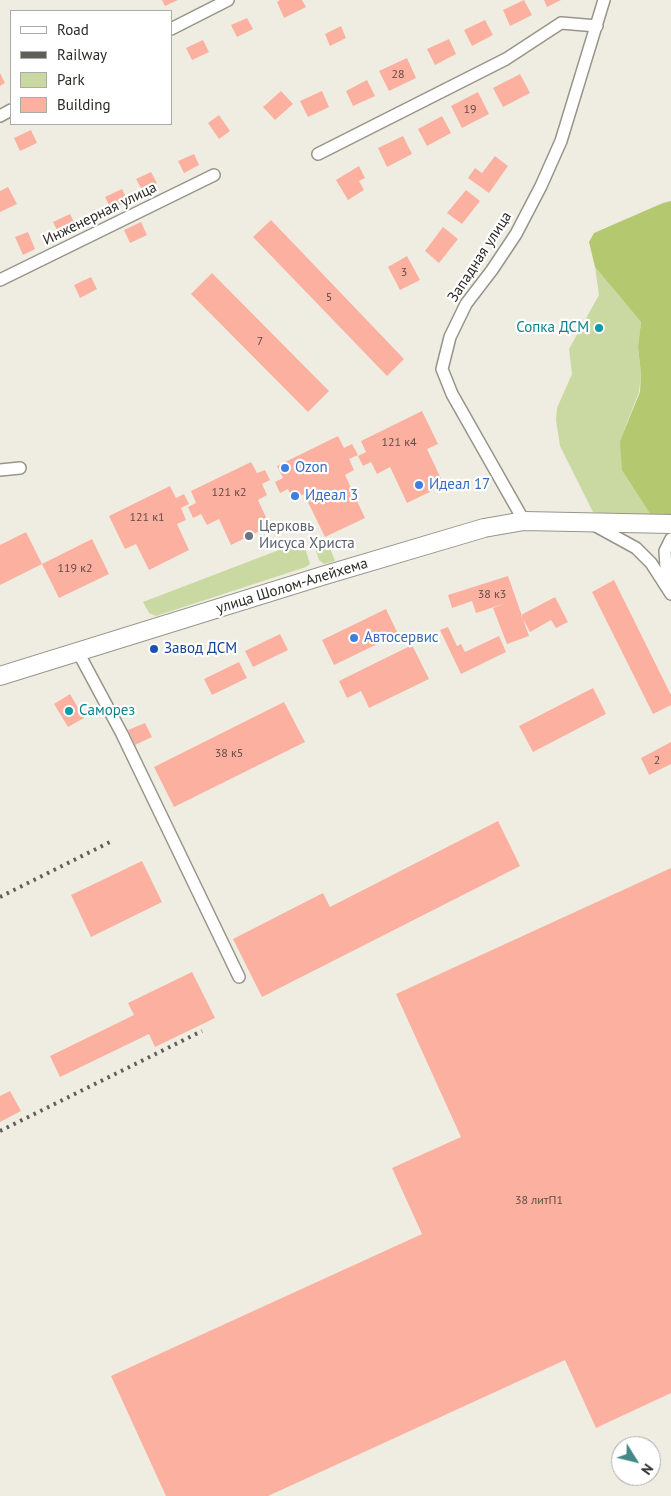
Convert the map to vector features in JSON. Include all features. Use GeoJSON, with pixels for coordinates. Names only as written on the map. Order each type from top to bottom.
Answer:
{"type":"FeatureCollection","features":[{"type":"Feature","properties":{"kind":"main road","name":"улица Шолом-Алейхема"},"geometry":{"type":"LineString","coordinates":[[0,676],[484,528],[524,521],[671,524]]}},
{"type":"Feature","properties":{"kind":"street"},"geometry":{"type":"LineString","coordinates":[[172,28],[228,0]]}},
{"type":"Feature","properties":{"kind":"street","name":"Западная улица"},"geometry":{"type":"LineString","coordinates":[[524,521],[452,394],[442,369],[450,337],[466,304],[516,234],[562,141],[604,0]]}},
{"type":"Feature","properties":{"kind":"street"},"geometry":{"type":"LineString","coordinates":[[318,154],[506,59],[561,23],[597,26]]}},
{"type":"Feature","properties":{"kind":"street","name":"Инженерная улица"},"geometry":{"type":"LineString","coordinates":[[0,280],[214,175]]}},
{"type":"Feature","properties":{"kind":"street"},"geometry":{"type":"LineString","coordinates":[[0,470],[20,468]]}},
{"type":"Feature","properties":{"kind":"street"},"geometry":{"type":"LineString","coordinates":[[588,522],[636,548],[651,563],[669,590]]}},
{"type":"Feature","properties":{"kind":"street"},"geometry":{"type":"LineString","coordinates":[[669,590],[665,551],[671,539]]}},
{"type":"Feature","properties":{"kind":"street"},"geometry":{"type":"LineString","coordinates":[[78,652],[122,734],[239,977]]}},
{"type":"Feature","properties":{"kind":"green space"},"geometry":{"type":"Polygon","coordinates":[[[671,201],[671,517],[655,521],[622,470],[620,441],[640,392],[641,374],[638,347],[641,322],[595,267],[589,242],[594,233],[671,201]]]}},
{"type":"Feature","properties":{"kind":"green space"},"geometry":{"type":"Polygon","coordinates":[[[595,267],[641,322],[638,347],[641,374],[639,392],[620,441],[655,521],[593,512],[560,446],[556,420],[557,408],[572,374],[569,349],[599,295],[595,267]]]}},
{"type":"Feature","properties":{"kind":"green space"},"geometry":{"type":"Polygon","coordinates":[[[327,540],[335,561],[324,564],[319,560],[314,545],[327,540]]]}},
{"type":"Feature","properties":{"kind":"green space"},"geometry":{"type":"Polygon","coordinates":[[[292,545],[305,548],[310,564],[306,567],[156,616],[149,613],[143,602],[292,545]]]}},
{"type":"Feature","properties":{"kind":"building"},"geometry":{"type":"Polygon","coordinates":[[[162,0],[178,0],[165,6],[162,0]]]}},
{"type":"Feature","properties":{"kind":"building"},"geometry":{"type":"Polygon","coordinates":[[[280,0],[302,0],[306,7],[284,18],[277,2],[280,0]]]}},
{"type":"Feature","properties":{"kind":"building"},"geometry":{"type":"Polygon","coordinates":[[[524,0],[532,15],[510,26],[503,10],[524,0]]]}},
{"type":"Feature","properties":{"kind":"building"},"geometry":{"type":"Polygon","coordinates":[[[544,0],[561,0],[547,7],[544,0]]]}},
{"type":"Feature","properties":{"kind":"building"},"geometry":{"type":"Polygon","coordinates":[[[247,18],[253,29],[237,37],[231,25],[247,18]]]}},
{"type":"Feature","properties":{"kind":"building"},"geometry":{"type":"Polygon","coordinates":[[[485,20],[493,35],[472,46],[464,30],[485,20]]]}},
{"type":"Feature","properties":{"kind":"building"},"geometry":{"type":"Polygon","coordinates":[[[341,26],[346,38],[330,46],[325,34],[341,26]]]}},
{"type":"Feature","properties":{"kind":"building"},"geometry":{"type":"Polygon","coordinates":[[[449,39],[456,54],[435,65],[427,49],[449,39]]]}},
{"type":"Feature","properties":{"kind":"building"},"geometry":{"type":"Polygon","coordinates":[[[203,40],[209,52],[192,60],[186,48],[203,40]]]}},
{"type":"Feature","properties":{"kind":"building"},"geometry":{"type":"Polygon","coordinates":[[[407,58],[416,78],[389,91],[379,71],[407,58]]]}},
{"type":"Feature","properties":{"kind":"building"},"geometry":{"type":"Polygon","coordinates":[[[0,73],[5,83],[0,86],[0,73]]]}},
{"type":"Feature","properties":{"kind":"building"},"geometry":{"type":"Polygon","coordinates":[[[520,74],[530,93],[503,107],[493,88],[520,74]]]}},
{"type":"Feature","properties":{"kind":"building"},"geometry":{"type":"Polygon","coordinates":[[[367,80],[375,96],[353,106],[346,91],[367,80]]]}},
{"type":"Feature","properties":{"kind":"building"},"geometry":{"type":"Polygon","coordinates":[[[281,91],[293,104],[275,120],[263,107],[281,91]]]}},
{"type":"Feature","properties":{"kind":"building"},"geometry":{"type":"Polygon","coordinates":[[[322,91],[329,107],[308,117],[300,101],[322,91]]]}},
{"type":"Feature","properties":{"kind":"building"},"geometry":{"type":"Polygon","coordinates":[[[478,92],[489,114],[462,128],[451,106],[478,92]]]}},
{"type":"Feature","properties":{"kind":"building"},"geometry":{"type":"Polygon","coordinates":[[[219,115],[230,131],[219,139],[208,123],[219,115]]]}},
{"type":"Feature","properties":{"kind":"building"},"geometry":{"type":"Polygon","coordinates":[[[442,116],[451,133],[427,146],[418,129],[442,116]]]}},
{"type":"Feature","properties":{"kind":"building"},"geometry":{"type":"Polygon","coordinates":[[[31,130],[37,143],[20,151],[14,138],[31,130]]]}},
{"type":"Feature","properties":{"kind":"building"},"geometry":{"type":"Polygon","coordinates":[[[403,136],[412,154],[387,167],[378,148],[403,136]]]}},
{"type":"Feature","properties":{"kind":"building"},"geometry":{"type":"Polygon","coordinates":[[[194,154],[199,165],[184,173],[178,161],[194,154]]]}},
{"type":"Feature","properties":{"kind":"building"},"geometry":{"type":"Polygon","coordinates":[[[495,156],[508,166],[489,193],[468,178],[475,168],[482,173],[495,156]]]}},
{"type":"Feature","properties":{"kind":"building"},"geometry":{"type":"Polygon","coordinates":[[[359,166],[365,178],[359,181],[364,190],[348,200],[336,180],[359,166]]]}},
{"type":"Feature","properties":{"kind":"building"},"geometry":{"type":"Polygon","coordinates":[[[151,172],[157,183],[142,190],[136,179],[151,172]]]}},
{"type":"Feature","properties":{"kind":"building"},"geometry":{"type":"Polygon","coordinates":[[[8,187],[17,204],[0,212],[0,191],[8,187]]]}},
{"type":"Feature","properties":{"kind":"building"},"geometry":{"type":"Polygon","coordinates":[[[122,189],[128,201],[111,209],[105,197],[122,189]]]}},
{"type":"Feature","properties":{"kind":"building"},"geometry":{"type":"Polygon","coordinates":[[[466,190],[480,201],[462,224],[447,213],[466,190]]]}},
{"type":"Feature","properties":{"kind":"building"},"geometry":{"type":"Polygon","coordinates":[[[70,214],[76,226],[59,234],[53,222],[70,214]]]}},
{"type":"Feature","properties":{"kind":"building"},"geometry":{"type":"Polygon","coordinates":[[[271,220],[404,359],[387,376],[253,237],[271,220]]]}},
{"type":"Feature","properties":{"kind":"building"},"geometry":{"type":"Polygon","coordinates":[[[141,222],[147,235],[130,243],[124,230],[141,222]]]}},
{"type":"Feature","properties":{"kind":"building"},"geometry":{"type":"Polygon","coordinates":[[[443,227],[458,239],[439,263],[425,251],[443,227]]]}},
{"type":"Feature","properties":{"kind":"building"},"geometry":{"type":"Polygon","coordinates":[[[28,232],[35,249],[23,255],[15,237],[28,232]]]}},
{"type":"Feature","properties":{"kind":"building"},"geometry":{"type":"Polygon","coordinates":[[[407,256],[420,280],[400,290],[388,267],[407,256]]]}},
{"type":"Feature","properties":{"kind":"building"},"geometry":{"type":"Polygon","coordinates":[[[212,273],[329,391],[308,412],[191,294],[212,273]]]}},
{"type":"Feature","properties":{"kind":"building"},"geometry":{"type":"Polygon","coordinates":[[[91,277],[97,289],[80,298],[74,285],[91,277]]]}},
{"type":"Feature","properties":{"kind":"building"},"geometry":{"type":"Polygon","coordinates":[[[422,411],[438,444],[427,449],[444,485],[407,503],[390,467],[377,474],[371,462],[363,466],[358,456],[366,452],[361,441],[422,411]]]}},
{"type":"Feature","properties":{"kind":"building"},"geometry":{"type":"Polygon","coordinates":[[[338,436],[344,448],[352,444],[358,455],[349,459],[354,470],[345,475],[365,518],[325,537],[304,494],[293,499],[288,489],[280,493],[275,482],[283,478],[277,466],[338,436]]]}},
{"type":"Feature","properties":{"kind":"building"},"geometry":{"type":"Polygon","coordinates":[[[251,462],[257,473],[265,470],[270,480],[262,484],[267,495],[258,500],[270,526],[231,545],[219,519],[207,525],[201,514],[193,518],[188,507],[196,503],[191,491],[251,462]]]}},
{"type":"Feature","properties":{"kind":"building"},"geometry":{"type":"Polygon","coordinates":[[[170,486],[176,498],[184,494],[189,504],[181,508],[186,520],[177,524],[189,550],[149,570],[136,544],[125,549],[109,516],[170,486]]]}},
{"type":"Feature","properties":{"kind":"building"},"geometry":{"type":"Polygon","coordinates":[[[26,532],[42,564],[0,585],[0,545],[26,532]]]}},
{"type":"Feature","properties":{"kind":"building"},"geometry":{"type":"Polygon","coordinates":[[[92,539],[109,574],[59,598],[42,564],[92,539]]]}},
{"type":"Feature","properties":{"kind":"building"},"geometry":{"type":"Polygon","coordinates":[[[508,576],[529,636],[507,644],[493,608],[506,603],[476,613],[472,601],[452,608],[448,595],[508,576]]]}},
{"type":"Feature","properties":{"kind":"building"},"geometry":{"type":"Polygon","coordinates":[[[614,580],[671,695],[671,705],[653,714],[592,592],[614,580]]]}},
{"type":"Feature","properties":{"kind":"building"},"geometry":{"type":"Polygon","coordinates":[[[555,597],[568,622],[556,628],[551,620],[530,632],[521,615],[555,597]]]}},
{"type":"Feature","properties":{"kind":"building"},"geometry":{"type":"Polygon","coordinates":[[[386,609],[398,634],[334,665],[322,640],[386,609]]]}},
{"type":"Feature","properties":{"kind":"building"},"geometry":{"type":"Polygon","coordinates":[[[448,627],[457,646],[461,644],[465,652],[499,636],[506,652],[461,674],[440,630],[448,627]]]}},
{"type":"Feature","properties":{"kind":"building"},"geometry":{"type":"Polygon","coordinates":[[[280,634],[288,650],[253,667],[245,651],[280,634]]]}},
{"type":"Feature","properties":{"kind":"building"},"geometry":{"type":"Polygon","coordinates":[[[412,645],[429,679],[369,708],[361,691],[347,698],[339,681],[412,645]]]}},
{"type":"Feature","properties":{"kind":"building"},"geometry":{"type":"Polygon","coordinates":[[[239,662],[247,678],[212,695],[204,679],[239,662]]]}},
{"type":"Feature","properties":{"kind":"building"},"geometry":{"type":"Polygon","coordinates":[[[593,688],[606,714],[533,752],[519,726],[593,688]]]}},
{"type":"Feature","properties":{"kind":"building","name":"Саморез"},"geometry":{"type":"Polygon","coordinates":[[[70,694],[84,718],[68,727],[54,704],[70,694]]]}},
{"type":"Feature","properties":{"kind":"building"},"geometry":{"type":"Polygon","coordinates":[[[284,702],[305,742],[174,807],[154,767],[284,702]]]}},
{"type":"Feature","properties":{"kind":"building"},"geometry":{"type":"Polygon","coordinates":[[[145,723],[152,737],[135,745],[128,730],[145,723]]]}},
{"type":"Feature","properties":{"kind":"building"},"geometry":{"type":"Polygon","coordinates":[[[671,742],[671,764],[649,775],[641,758],[671,742]]]}},
{"type":"Feature","properties":{"kind":"building"},"geometry":{"type":"Polygon","coordinates":[[[498,821],[520,866],[262,997],[233,939],[323,893],[330,907],[498,821]]]}},
{"type":"Feature","properties":{"kind":"building"},"geometry":{"type":"Polygon","coordinates":[[[142,861],[162,902],[91,937],[71,895],[142,861]]]}},
{"type":"Feature","properties":{"kind":"building"},"geometry":{"type":"Polygon","coordinates":[[[671,868],[671,1393],[596,1428],[565,1360],[268,1496],[166,1496],[111,1376],[422,1234],[392,1168],[461,1137],[396,994],[671,868]]]}},
{"type":"Feature","properties":{"kind":"building"},"geometry":{"type":"Polygon","coordinates":[[[192,972],[215,1018],[155,1047],[149,1034],[60,1077],[50,1056],[134,1015],[128,1003],[192,972]]]}},
{"type":"Feature","properties":{"kind":"building"},"geometry":{"type":"Polygon","coordinates":[[[10,1091],[21,1111],[0,1122],[0,1096],[10,1091]]]}},
{"type":"Feature","properties":{"kind":"railway"},"geometry":{"type":"LineString","coordinates":[[0,897],[110,842]]}},
{"type":"Feature","properties":{"kind":"railway"},"geometry":{"type":"LineString","coordinates":[[0,1131],[202,1031]]}},
{"type":"Feature","properties":{"kind":"place","name":"Сопка ДСМ"},"geometry":{"type":"Point","coordinates":[599,328]}},
{"type":"Feature","properties":{"kind":"place","name":"Ozon"},"geometry":{"type":"Point","coordinates":[285,468]}},
{"type":"Feature","properties":{"kind":"place","name":"Идеал 17"},"geometry":{"type":"Point","coordinates":[419,485]}},
{"type":"Feature","properties":{"kind":"place","name":"Идеал 3"},"geometry":{"type":"Point","coordinates":[295,496]}},
{"type":"Feature","properties":{"kind":"place","name":"Церковь Иисуса Христа"},"geometry":{"type":"Point","coordinates":[249,536]}},
{"type":"Feature","properties":{"kind":"place","name":"Автосервис"},"geometry":{"type":"Point","coordinates":[354,638]}},
{"type":"Feature","properties":{"kind":"place","name":"Завод ДСМ"},"geometry":{"type":"Point","coordinates":[154,649]}},
{"type":"Feature","properties":{"kind":"place","name":"Саморез"},"geometry":{"type":"Point","coordinates":[69,711]}}]}
